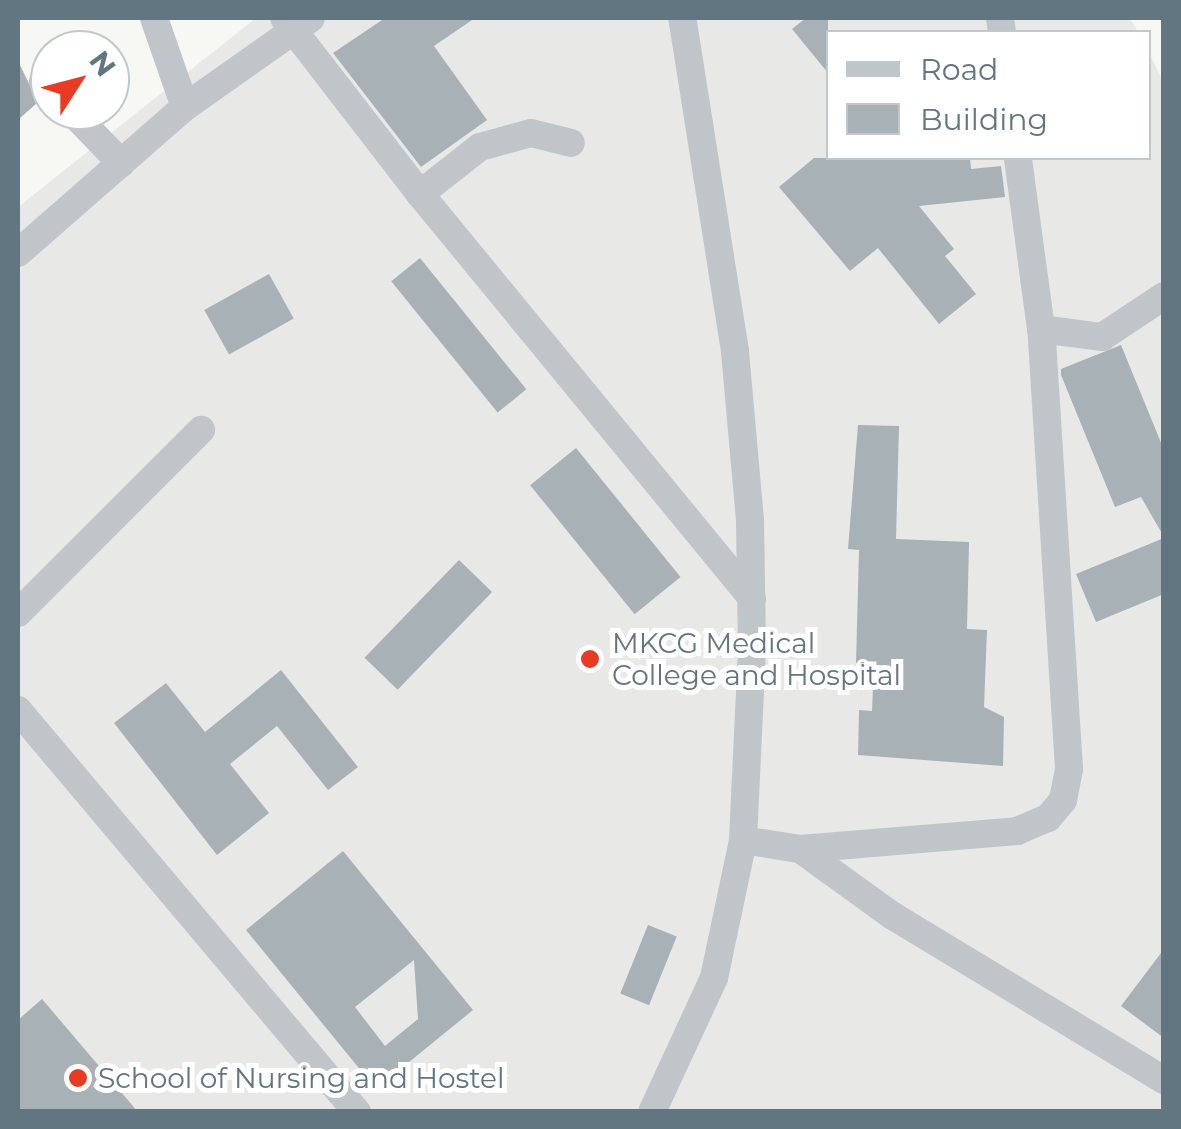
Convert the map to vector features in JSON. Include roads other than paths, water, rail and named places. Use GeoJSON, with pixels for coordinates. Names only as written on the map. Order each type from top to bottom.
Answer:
{"type":"FeatureCollection","features":[{"type":"Feature","properties":{"kind":"street"},"geometry":{"type":"LineString","coordinates":[[154,18],[184,108]]}},
{"type":"Feature","properties":{"kind":"street"},"geometry":{"type":"LineString","coordinates":[[652,1112],[714,978],[743,840],[752,598],[735,351],[682,18]]}},
{"type":"Feature","properties":{"kind":"street"},"geometry":{"type":"LineString","coordinates":[[18,253],[184,108],[295,21],[420,194],[752,598]]}},
{"type":"Feature","properties":{"kind":"street"},"geometry":{"type":"LineString","coordinates":[[89,130],[120,163]]}},
{"type":"Feature","properties":{"kind":"street"},"geometry":{"type":"LineString","coordinates":[[420,194],[480,147],[531,133],[570,143]]}},
{"type":"Feature","properties":{"kind":"street"},"geometry":{"type":"LineString","coordinates":[[743,840],[800,849],[1016,831],[1048,818],[1063,800],[1068,769],[1042,330],[1018,160]]}},
{"type":"Feature","properties":{"kind":"street"},"geometry":{"type":"LineString","coordinates":[[1042,330],[1102,337],[1164,296]]}},
{"type":"Feature","properties":{"kind":"street"},"geometry":{"type":"LineString","coordinates":[[18,613],[201,430]]}},
{"type":"Feature","properties":{"kind":"street"},"geometry":{"type":"LineString","coordinates":[[18,710],[357,1112]]}},
{"type":"Feature","properties":{"kind":"street"},"geometry":{"type":"LineString","coordinates":[[800,849],[893,916],[1164,1080]]}},
{"type":"Feature","properties":{"kind":"place","name":"MKCG Medical College and Hospital"},"geometry":{"type":"Point","coordinates":[590,659]}},
{"type":"Feature","properties":{"kind":"place","name":"School of Nursing and Hostel"},"geometry":{"type":"Point","coordinates":[78,1078]}}]}
